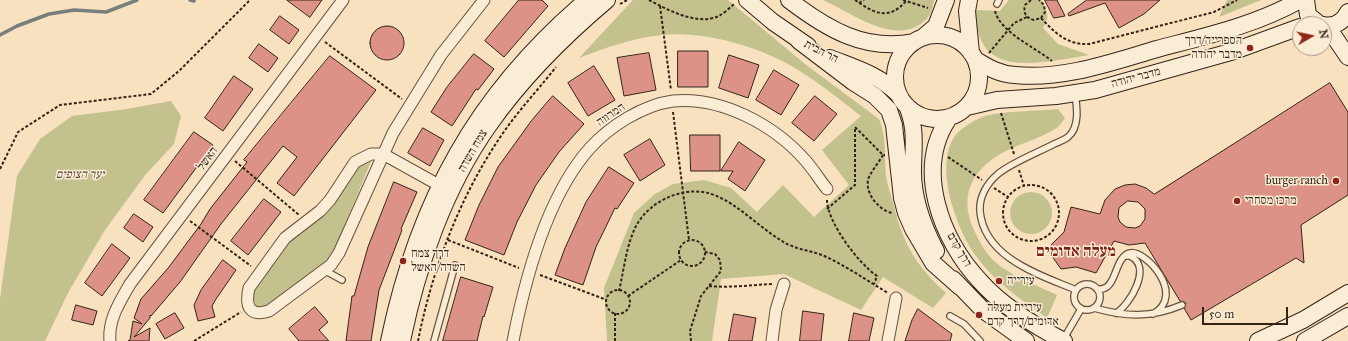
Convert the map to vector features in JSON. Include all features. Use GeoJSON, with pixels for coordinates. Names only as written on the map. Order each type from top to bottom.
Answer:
{"type":"FeatureCollection","features":[{"type":"Feature","properties":{"kind":"main road","name":"צמח השדה"},"geometry":{"type":"LineString","coordinates":[[402,341],[419,273],[461,146],[477,119],[524,60],[587,0]]}},
{"type":"Feature","properties":{"kind":"main road","name":"צמח השדה"},"geometry":{"type":"LineString","coordinates":[[389,341],[396,304],[418,235],[446,189],[503,106],[539,64],[570,33],[607,0]]}},
{"type":"Feature","properties":{"kind":"main road"},"geometry":{"type":"LineString","coordinates":[[789,0],[828,26],[858,39],[884,45],[896,45],[918,39],[943,35],[954,38],[962,43],[976,59]]}},
{"type":"Feature","properties":{"kind":"main road"},"geometry":{"type":"LineString","coordinates":[[944,6],[936,26],[903,52],[896,66],[896,82],[903,101],[924,117],[940,119],[949,118],[967,107],[976,94],[979,80],[966,11],[969,0]]}},
{"type":"Feature","properties":{"kind":"main road","name":"מדבר יהודה"},"geometry":{"type":"LineString","coordinates":[[976,59],[994,72],[1013,75],[1038,76],[1090,68],[1228,30],[1288,7],[1300,0]]}},
{"type":"Feature","properties":{"kind":"main road"},"geometry":{"type":"LineString","coordinates":[[1306,0],[1309,16]]}},
{"type":"Feature","properties":{"kind":"main road","name":"הר הבית"},"geometry":{"type":"LineString","coordinates":[[750,3],[799,41],[826,56],[890,86],[903,101]]}},
{"type":"Feature","properties":{"kind":"main road"},"geometry":{"type":"LineString","coordinates":[[1332,23],[1340,22],[1348,13]]}},
{"type":"Feature","properties":{"kind":"main road","name":"מדבר יהודה"},"geometry":{"type":"LineString","coordinates":[[967,107],[997,100],[1040,98],[1095,90],[1234,51],[1292,30]]}},
{"type":"Feature","properties":{"kind":"main road"},"geometry":{"type":"LineString","coordinates":[[1332,38],[1348,57]]}},
{"type":"Feature","properties":{"kind":"main road"},"geometry":{"type":"LineString","coordinates":[[799,41],[883,103],[889,110],[894,125],[890,154],[906,213],[916,235],[933,263],[960,288]]}},
{"type":"Feature","properties":{"kind":"main road","name":"דרך קדם"},"geometry":{"type":"LineString","coordinates":[[903,101],[914,126],[913,173],[919,208],[938,255],[960,288],[983,310],[1026,341]]}},
{"type":"Feature","properties":{"kind":"main road","name":"דרך קדם"},"geometry":{"type":"LineString","coordinates":[[949,118],[941,129],[935,149],[932,172],[937,203],[949,236],[964,262],[981,282],[995,295],[1035,324],[1063,341]]}},
{"type":"Feature","properties":{"kind":"main road"},"geometry":{"type":"LineString","coordinates":[[1258,341],[1303,320],[1348,293]]}},
{"type":"Feature","properties":{"kind":"main road"},"geometry":{"type":"LineString","coordinates":[[1305,341],[1348,316]]}},
{"type":"Feature","properties":{"kind":"street","name":"האשל"},"geometry":{"type":"LineString","coordinates":[[110,341],[111,324],[116,309],[124,296],[182,215],[343,0]]}},
{"type":"Feature","properties":{"kind":"street"},"geometry":{"type":"LineString","coordinates":[[446,189],[383,154],[372,154],[355,162],[330,200],[285,238],[249,288],[247,297],[248,307],[253,312],[260,314],[269,311],[331,265],[339,254],[383,154],[409,105],[454,37],[484,0]]}},
{"type":"Feature","properties":{"kind":"street","name":"המרווה"},"geometry":{"type":"LineString","coordinates":[[513,341],[530,271],[562,191],[590,149],[605,134],[620,123],[648,109],[672,101],[688,100],[730,109],[769,129],[804,159],[826,189]]}},
{"type":"Feature","properties":{"kind":"street"},"geometry":{"type":"LineString","coordinates":[[772,341],[776,310],[784,284]]}},
{"type":"Feature","properties":{"kind":"street"},"geometry":{"type":"LineString","coordinates":[[888,341],[896,298]]}},
{"type":"Feature","properties":{"kind":"lane"},"geometry":{"type":"LineString","coordinates":[[1075,93],[1078,110],[1076,120],[1068,137],[999,173],[988,184],[982,195],[980,206],[981,217],[986,232],[1003,254],[1018,263],[1076,290]]}},
{"type":"Feature","properties":{"kind":"lane"},"geometry":{"type":"LineString","coordinates":[[1098,289],[1105,288],[1109,285],[1123,257],[1130,253],[1144,256],[1165,286],[1167,299],[1164,306],[1153,314]]}},
{"type":"Feature","properties":{"kind":"lane"},"geometry":{"type":"LineString","coordinates":[[1116,313],[1124,309],[1128,303],[1140,275],[1141,269],[1135,258],[1130,256],[1123,257]]}},
{"type":"Feature","properties":{"kind":"lane"},"geometry":{"type":"LineString","coordinates":[[434,341],[455,265]]}},
{"type":"Feature","properties":{"kind":"lane"},"geometry":{"type":"LineString","coordinates":[[324,270],[342,280]]}},
{"type":"Feature","properties":{"kind":"lane"},"geometry":{"type":"LineString","coordinates":[[1094,308],[1100,301],[1100,293],[1098,289],[1094,286],[1086,284],[1076,290],[1074,299],[1077,306],[1085,310],[1094,308],[1116,313],[1142,316],[1164,313],[1182,305]]}},
{"type":"Feature","properties":{"kind":"lane"},"geometry":{"type":"LineString","coordinates":[[1063,341],[1081,309]]}},
{"type":"Feature","properties":{"kind":"lane"},"geometry":{"type":"LineString","coordinates":[[950,316],[964,324],[980,341]]}},
{"type":"Feature","properties":{"kind":"path"},"geometry":{"type":"LineString","coordinates":[[0,169],[18,132],[60,105],[151,94],[179,71],[250,0]]}},
{"type":"Feature","properties":{"kind":"path"},"geometry":{"type":"LineString","coordinates":[[649,0],[674,13],[689,17],[704,18],[718,16],[739,0]]}},
{"type":"Feature","properties":{"kind":"path"},"geometry":{"type":"LineString","coordinates":[[855,0],[876,13],[885,14],[902,6],[905,1],[944,6]]}},
{"type":"Feature","properties":{"kind":"path"},"geometry":{"type":"LineString","coordinates":[[859,3],[864,0]]}},
{"type":"Feature","properties":{"kind":"path"},"geometry":{"type":"LineString","coordinates":[[1027,17],[1024,8],[1031,0]]}},
{"type":"Feature","properties":{"kind":"path"},"geometry":{"type":"LineString","coordinates":[[1039,0],[1043,3],[1045,8],[1041,18]]}},
{"type":"Feature","properties":{"kind":"path"},"geometry":{"type":"LineString","coordinates":[[1041,18],[1054,31],[1070,42],[1089,44],[1214,12],[1238,0]]}},
{"type":"Feature","properties":{"kind":"path"},"geometry":{"type":"LineString","coordinates":[[998,2],[995,11],[1003,26],[1066,72]]}},
{"type":"Feature","properties":{"kind":"path"},"geometry":{"type":"LineString","coordinates":[[976,59],[1014,23],[1027,17],[1034,20],[1041,18]]}},
{"type":"Feature","properties":{"kind":"path"},"geometry":{"type":"LineString","coordinates":[[317,36],[409,105]]}},
{"type":"Feature","properties":{"kind":"path"},"geometry":{"type":"LineString","coordinates":[[418,341],[434,278],[451,234],[474,182],[501,136],[561,62]]}},
{"type":"Feature","properties":{"kind":"path"},"geometry":{"type":"LineString","coordinates":[[997,100],[1024,186]]}},
{"type":"Feature","properties":{"kind":"path"},"geometry":{"type":"LineString","coordinates":[[827,209],[855,185],[855,127],[890,154],[869,178],[868,185],[870,194],[875,202],[882,208],[890,212],[906,213]]}},
{"type":"Feature","properties":{"kind":"path"},"geometry":{"type":"LineString","coordinates":[[935,149],[1008,197]]}},
{"type":"Feature","properties":{"kind":"path"},"geometry":{"type":"LineString","coordinates":[[227,155],[306,221]]}},
{"type":"Feature","properties":{"kind":"path"},"geometry":{"type":"LineString","coordinates":[[1034,185],[1043,188],[1051,194],[1057,202],[1059,211],[1057,225],[1051,233],[1043,239],[1024,241],[1010,232],[1005,224],[1003,215],[1004,206],[1008,197],[1015,190],[1024,186],[1034,185]]}},
{"type":"Feature","properties":{"kind":"path"},"geometry":{"type":"LineString","coordinates":[[826,189],[827,209],[845,240],[867,270],[877,276],[874,284]]}},
{"type":"Feature","properties":{"kind":"path"},"geometry":{"type":"LineString","coordinates":[[683,191],[689,240]]}},
{"type":"Feature","properties":{"kind":"path"},"geometry":{"type":"LineString","coordinates":[[619,291],[631,237],[636,225],[655,206],[683,191],[714,194],[783,242],[837,262],[896,298]]}},
{"type":"Feature","properties":{"kind":"path"},"geometry":{"type":"LineString","coordinates":[[182,215],[260,272]]}},
{"type":"Feature","properties":{"kind":"path"},"geometry":{"type":"LineString","coordinates":[[681,260],[680,249],[685,242],[689,240],[699,242],[706,252],[715,254],[720,260],[721,271],[717,279],[708,286],[701,296],[690,331],[691,341]]}},
{"type":"Feature","properties":{"kind":"path"},"geometry":{"type":"LineString","coordinates":[[681,260],[689,265],[695,265],[703,260],[706,252]]}},
{"type":"Feature","properties":{"kind":"path"},"geometry":{"type":"LineString","coordinates":[[628,296],[681,260]]}},
{"type":"Feature","properties":{"kind":"path"},"geometry":{"type":"LineString","coordinates":[[708,286],[721,287],[735,285],[784,284]]}},
{"type":"Feature","properties":{"kind":"path"},"geometry":{"type":"LineString","coordinates":[[619,291],[628,296],[629,308],[623,313],[615,313],[608,308],[607,300],[612,292],[619,291]]}},
{"type":"Feature","properties":{"kind":"path"},"geometry":{"type":"LineString","coordinates":[[194,341],[248,307]]}},
{"type":"Feature","properties":{"kind":"path"},"geometry":{"type":"LineString","coordinates":[[615,313],[615,341]]}},
{"type":"Feature","properties":{"kind":"green space"},"geometry":{"type":"Polygon","coordinates":[[[633,0],[728,0],[805,64],[879,119],[882,126],[884,140],[887,179],[901,230],[918,263],[935,283],[946,293],[933,308],[883,277],[861,310],[784,274],[721,279],[712,341],[607,341],[604,288],[634,213],[655,194],[673,184],[704,180],[731,188],[757,212],[783,185],[814,217],[849,185],[822,150],[861,116],[820,84],[797,69],[763,52],[720,39],[705,36],[675,34],[651,36],[609,47],[579,58],[633,0]]]}},
{"type":"Feature","properties":{"kind":"green space"},"geometry":{"type":"Polygon","coordinates":[[[823,0],[934,0],[930,14],[926,20],[908,30],[896,30],[870,24],[823,0]]]}},
{"type":"Feature","properties":{"kind":"green space"},"geometry":{"type":"Polygon","coordinates":[[[1009,0],[1041,0],[1047,14],[1047,20],[1043,28],[1058,44],[1089,55],[1032,63],[1014,62],[998,58],[986,48],[978,33],[976,10],[1000,11],[1009,0]]]}},
{"type":"Feature","properties":{"kind":"green space"},"geometry":{"type":"Polygon","coordinates":[[[1227,0],[1261,0],[1219,17],[1227,0]]]}},
{"type":"Feature","properties":{"kind":"green space","name":"יער הצופים"},"geometry":{"type":"Polygon","coordinates":[[[171,101],[181,116],[174,144],[146,174],[105,230],[69,291],[45,341],[0,341],[0,299],[17,176],[40,139],[72,116],[127,109],[171,101]]]}},
{"type":"Feature","properties":{"kind":"green space"},"geometry":{"type":"Polygon","coordinates":[[[1058,109],[1065,118],[1058,127],[1049,133],[1002,153],[991,161],[981,169],[975,178],[970,188],[968,198],[968,210],[971,222],[979,241],[990,257],[1007,271],[1057,295],[1047,318],[1000,282],[976,256],[969,245],[955,215],[950,198],[946,164],[949,149],[955,136],[971,123],[982,117],[998,114],[1058,109]]]}},
{"type":"Feature","properties":{"kind":"green space"},"geometry":{"type":"Polygon","coordinates":[[[372,159],[334,251],[327,261],[267,306],[260,308],[256,307],[253,298],[254,290],[289,242],[324,215],[335,203],[359,167],[372,159]]]}},
{"type":"Feature","properties":{"kind":"green space"},"geometry":{"type":"Polygon","coordinates":[[[1027,192],[1035,192],[1043,195],[1049,201],[1052,213],[1049,225],[1043,231],[1035,234],[1027,234],[1019,231],[1013,225],[1010,217],[1010,209],[1013,201],[1019,195],[1027,192]]]}},
{"type":"Feature","properties":{"kind":"building"},"geometry":{"type":"Polygon","coordinates":[[[287,0],[322,0],[310,17],[287,0]]]}},
{"type":"Feature","properties":{"kind":"building"},"geometry":{"type":"Polygon","coordinates":[[[519,0],[542,0],[548,6],[504,57],[485,41],[519,0]]]}},
{"type":"Feature","properties":{"kind":"building"},"geometry":{"type":"Polygon","coordinates":[[[1045,0],[1057,0],[1065,16],[1054,18],[1045,0]]]}},
{"type":"Feature","properties":{"kind":"building"},"geometry":{"type":"Polygon","coordinates":[[[1087,0],[1160,0],[1144,14],[1119,28],[1105,3],[1069,16],[1068,14],[1087,0]]]}},
{"type":"Feature","properties":{"kind":"building"},"geometry":{"type":"Polygon","coordinates":[[[280,16],[299,30],[289,44],[270,30],[280,16]]]}},
{"type":"Feature","properties":{"kind":"building"},"geometry":{"type":"Polygon","coordinates":[[[384,26],[390,26],[394,27],[401,33],[404,43],[403,50],[397,57],[390,60],[384,60],[380,59],[373,53],[370,46],[370,40],[371,36],[377,29],[384,26]]]}},
{"type":"Feature","properties":{"kind":"building"},"geometry":{"type":"Polygon","coordinates":[[[259,44],[278,58],[268,72],[249,58],[259,44]]]}},
{"type":"Feature","properties":{"kind":"building"},"geometry":{"type":"Polygon","coordinates":[[[678,51],[708,51],[708,87],[678,87],[678,51]]]}},
{"type":"Feature","properties":{"kind":"building"},"geometry":{"type":"Polygon","coordinates":[[[649,53],[656,90],[624,96],[617,58],[649,53]]]}},
{"type":"Feature","properties":{"kind":"building"},"geometry":{"type":"Polygon","coordinates":[[[474,54],[494,69],[478,90],[476,89],[452,126],[431,112],[447,87],[474,54]]]}},
{"type":"Feature","properties":{"kind":"building"},"geometry":{"type":"Polygon","coordinates":[[[729,55],[759,65],[748,98],[719,88],[729,55]]]}},
{"type":"Feature","properties":{"kind":"building"},"geometry":{"type":"Polygon","coordinates":[[[330,56],[376,90],[294,196],[277,183],[297,157],[283,146],[221,224],[180,282],[151,316],[150,315],[150,318],[134,337],[150,328],[149,341],[128,341],[130,340],[133,321],[142,324],[134,318],[141,299],[169,267],[201,224],[210,209],[247,162],[244,160],[330,56]]]}},
{"type":"Feature","properties":{"kind":"building"},"geometry":{"type":"Polygon","coordinates":[[[594,66],[615,100],[588,116],[568,83],[594,66]]]}},
{"type":"Feature","properties":{"kind":"building"},"geometry":{"type":"Polygon","coordinates":[[[774,70],[799,85],[781,115],[756,100],[774,70]]]}},
{"type":"Feature","properties":{"kind":"building"},"geometry":{"type":"Polygon","coordinates":[[[234,76],[253,89],[223,131],[205,118],[234,76]]]}},
{"type":"Feature","properties":{"kind":"building","name":"מרכז מסחרי"},"geometry":{"type":"Polygon","coordinates":[[[1330,83],[1348,112],[1348,195],[1301,225],[1304,263],[1296,258],[1191,320],[1184,308],[1186,303],[1180,301],[1145,243],[1129,245],[1114,241],[1096,273],[1076,267],[1061,269],[1047,249],[1064,232],[1071,207],[1100,214],[1105,200],[1115,189],[1125,185],[1135,184],[1146,188],[1154,194],[1330,83]],[[1128,201],[1119,208],[1118,217],[1120,222],[1126,227],[1135,228],[1140,226],[1145,219],[1145,209],[1138,202],[1128,201]]]}},
{"type":"Feature","properties":{"kind":"building"},"geometry":{"type":"Polygon","coordinates":[[[553,96],[584,124],[559,152],[536,185],[517,222],[504,255],[465,240],[479,205],[498,167],[532,120],[553,96]]]}},
{"type":"Feature","properties":{"kind":"building"},"geometry":{"type":"Polygon","coordinates":[[[815,96],[837,114],[814,141],[792,123],[815,96]]]}},
{"type":"Feature","properties":{"kind":"building"},"geometry":{"type":"Polygon","coordinates":[[[423,128],[444,140],[430,166],[408,153],[423,128]]]}},
{"type":"Feature","properties":{"kind":"building"},"geometry":{"type":"Polygon","coordinates":[[[194,132],[213,145],[163,213],[144,200],[194,132]]]}},
{"type":"Feature","properties":{"kind":"building"},"geometry":{"type":"Polygon","coordinates":[[[690,135],[720,135],[720,171],[691,171],[690,135]]]}},
{"type":"Feature","properties":{"kind":"building"},"geometry":{"type":"Polygon","coordinates":[[[650,139],[665,165],[640,181],[624,155],[650,139]]]}},
{"type":"Feature","properties":{"kind":"building"},"geometry":{"type":"Polygon","coordinates":[[[739,142],[765,160],[745,191],[728,179],[733,171],[721,171],[739,142]]]}},
{"type":"Feature","properties":{"kind":"building"},"geometry":{"type":"Polygon","coordinates":[[[609,167],[634,183],[617,209],[615,208],[596,247],[583,285],[555,275],[565,248],[586,202],[609,167]]]}},
{"type":"Feature","properties":{"kind":"building"},"geometry":{"type":"Polygon","coordinates":[[[394,182],[417,192],[401,229],[402,230],[379,290],[371,341],[346,341],[352,296],[354,296],[368,247],[394,182]]]}},
{"type":"Feature","properties":{"kind":"building"},"geometry":{"type":"Polygon","coordinates":[[[264,199],[281,212],[248,255],[231,241],[264,199]]]}},
{"type":"Feature","properties":{"kind":"building"},"geometry":{"type":"Polygon","coordinates":[[[134,214],[153,227],[143,242],[124,228],[134,214]]]}},
{"type":"Feature","properties":{"kind":"building"},"geometry":{"type":"Polygon","coordinates":[[[112,244],[130,258],[102,296],[85,283],[112,244]]]}},
{"type":"Feature","properties":{"kind":"building"},"geometry":{"type":"Polygon","coordinates":[[[223,260],[236,270],[212,306],[215,317],[198,321],[194,305],[201,290],[223,260]]]}},
{"type":"Feature","properties":{"kind":"building"},"geometry":{"type":"Polygon","coordinates":[[[461,277],[493,287],[484,317],[483,316],[477,341],[443,341],[461,277]]]}},
{"type":"Feature","properties":{"kind":"building"},"geometry":{"type":"Polygon","coordinates":[[[76,305],[97,311],[93,325],[72,320],[76,305]]]}},
{"type":"Feature","properties":{"kind":"building"},"geometry":{"type":"Polygon","coordinates":[[[315,307],[328,322],[319,330],[329,341],[299,341],[289,329],[315,307]]]}},
{"type":"Feature","properties":{"kind":"building"},"geometry":{"type":"Polygon","coordinates":[[[918,309],[952,334],[950,341],[905,341],[912,320],[918,309]]]}},
{"type":"Feature","properties":{"kind":"building"},"geometry":{"type":"Polygon","coordinates":[[[803,311],[824,314],[821,341],[800,341],[803,311]]]}},
{"type":"Feature","properties":{"kind":"building"},"geometry":{"type":"Polygon","coordinates":[[[175,313],[184,328],[165,339],[156,324],[175,313]]]}},
{"type":"Feature","properties":{"kind":"building"},"geometry":{"type":"Polygon","coordinates":[[[854,313],[874,318],[869,341],[849,341],[854,313]]]}},
{"type":"Feature","properties":{"kind":"building"},"geometry":{"type":"Polygon","coordinates":[[[734,314],[756,318],[752,341],[729,341],[734,314]]]}},
{"type":"Feature","properties":{"kind":"waterway"},"geometry":{"type":"LineString","coordinates":[[0,35],[17,26],[49,14],[74,10],[106,12],[137,0]]}},
{"type":"Feature","properties":{"kind":"waterway"},"geometry":{"type":"LineString","coordinates":[[190,0],[194,1]]}},
{"type":"Feature","properties":{"kind":"place","name":"הספרייה/דרך מדבר יהודה"},"geometry":{"type":"Point","coordinates":[1250,48]}},
{"type":"Feature","properties":{"kind":"place","name":"burger ranch"},"geometry":{"type":"Point","coordinates":[1336,181]}},
{"type":"Feature","properties":{"kind":"place","name":"מרכז מסחרי"},"geometry":{"type":"Point","coordinates":[1237,201]}},
{"type":"Feature","properties":{"kind":"place","name":"דרך צמח השדה/האשל"},"geometry":{"type":"Point","coordinates":[403,261]}},
{"type":"Feature","properties":{"kind":"place","name":"עירייה"},"geometry":{"type":"Point","coordinates":[999,281]}},
{"type":"Feature","properties":{"kind":"place","name":"עיריית מעלה אדומים/דרך קדם"},"geometry":{"type":"Point","coordinates":[979,315]}},
{"type":"Feature","properties":{"kind":"district","name":"מעלה אדומים"},"geometry":{"type":"Point","coordinates":[1076,252]}}]}
